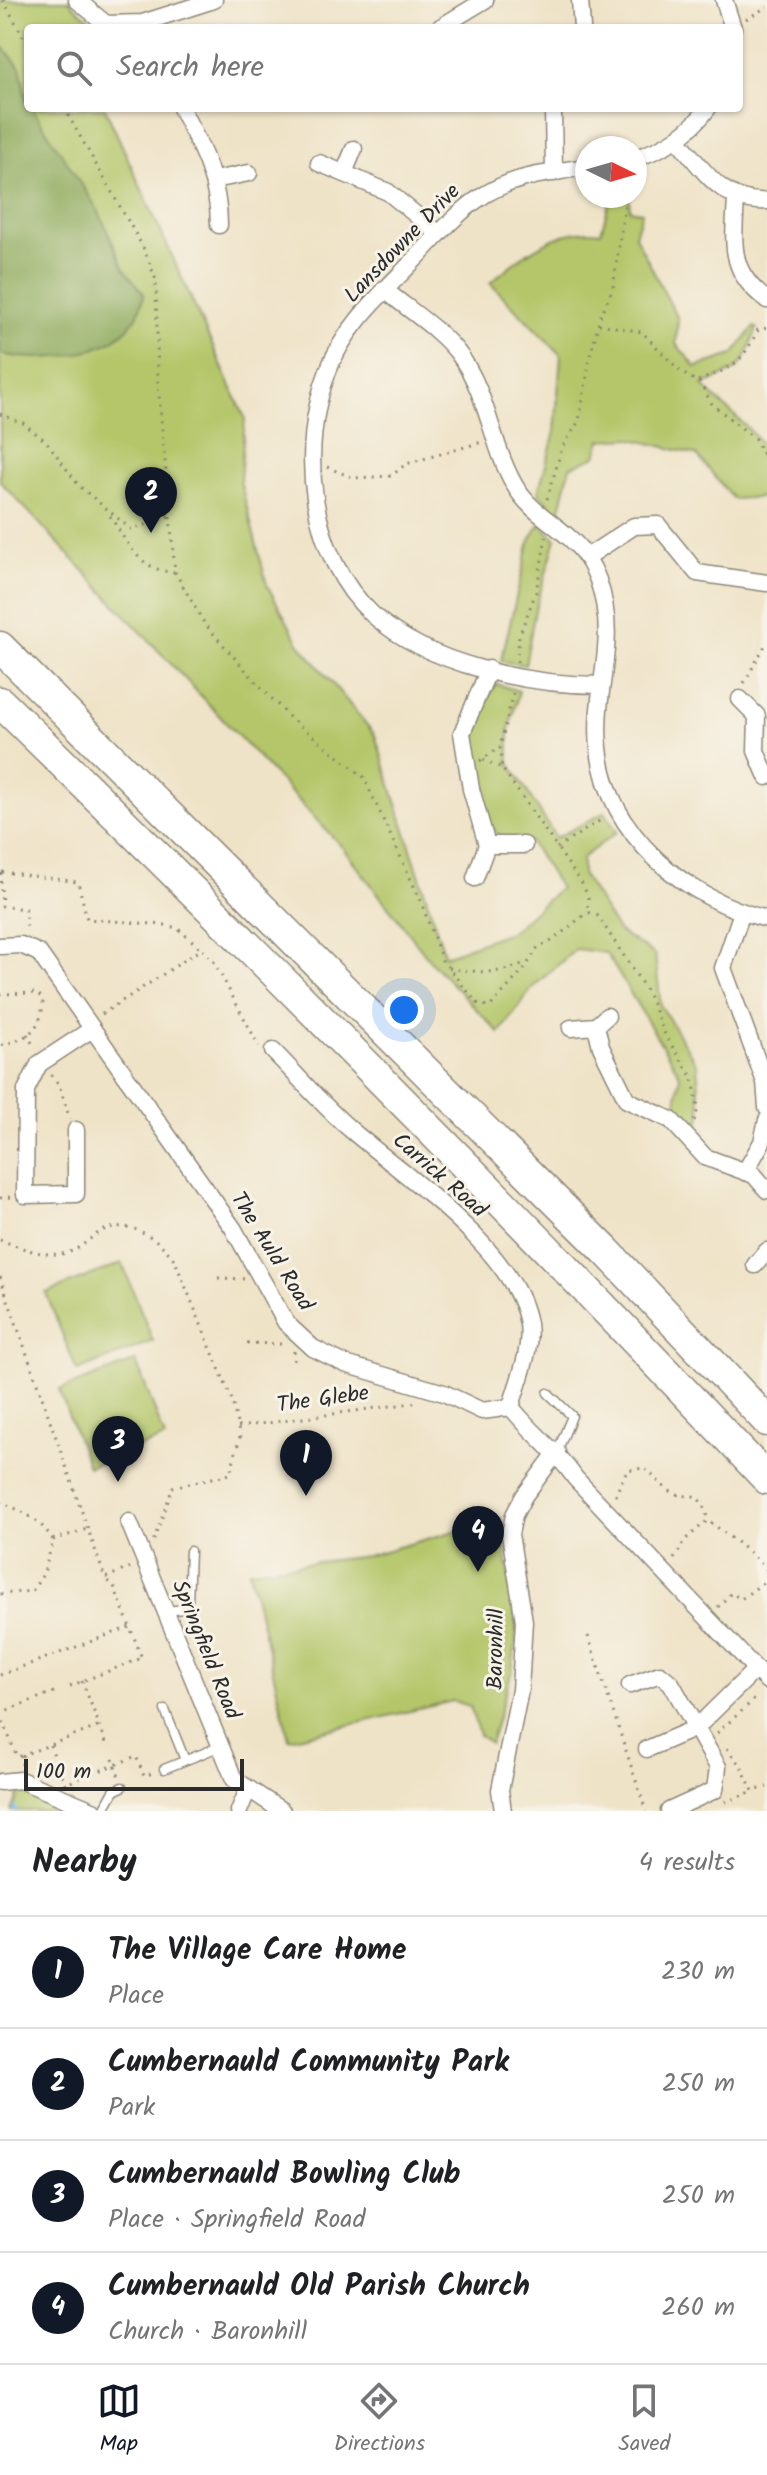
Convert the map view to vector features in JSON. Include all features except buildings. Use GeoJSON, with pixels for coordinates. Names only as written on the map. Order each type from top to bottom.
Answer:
{"type":"FeatureCollection","features":[{"type":"Feature","properties":{"kind":"highway"},"geometry":{"type":"LineString","coordinates":[[0,647],[606,1251],[767,1421]]}},
{"type":"Feature","properties":{"kind":"highway"},"geometry":{"type":"LineString","coordinates":[[0,702],[214,911],[562,1262],[767,1479]]}},
{"type":"Feature","properties":{"kind":"street"},"geometry":{"type":"LineString","coordinates":[[77,0],[106,24],[161,24],[214,0]]}},
{"type":"Feature","properties":{"kind":"street"},"geometry":{"type":"LineString","coordinates":[[446,24],[485,0]]}},
{"type":"Feature","properties":{"kind":"street"},"geometry":{"type":"LineString","coordinates":[[580,0],[582,24]]}},
{"type":"Feature","properties":{"kind":"street"},"geometry":{"type":"LineString","coordinates":[[724,0],[736,24]]}},
{"type":"Feature","properties":{"kind":"street"},"geometry":{"type":"LineString","coordinates":[[183,112],[214,180],[219,198],[219,225]]}},
{"type":"Feature","properties":{"kind":"street"},"geometry":{"type":"LineString","coordinates":[[553,112],[554,173]]}},
{"type":"Feature","properties":{"kind":"street"},"geometry":{"type":"LineString","coordinates":[[647,154],[662,150],[697,123],[705,112]]}},
{"type":"Feature","properties":{"kind":"street"},"geometry":{"type":"LineString","coordinates":[[677,139],[716,186],[736,198],[767,201]]}},
{"type":"Feature","properties":{"kind":"street"},"geometry":{"type":"LineString","coordinates":[[344,173],[354,149]]}},
{"type":"Feature","properties":{"kind":"street"},"geometry":{"type":"LineString","coordinates":[[319,163],[401,200],[438,233]]}},
{"type":"Feature","properties":{"kind":"street","name":"Lansdowne Drive"},"geometry":{"type":"LineString","coordinates":[[575,170],[513,180],[489,190],[438,233],[384,289],[336,354],[328,371],[315,426],[312,460],[317,511],[328,545],[352,591],[371,613],[415,642],[489,669],[601,685]]}},
{"type":"Feature","properties":{"kind":"street"},"geometry":{"type":"LineString","coordinates":[[214,180],[249,173]]}},
{"type":"Feature","properties":{"kind":"street"},"geometry":{"type":"LineString","coordinates":[[736,198],[736,266],[751,289],[767,300]]}},
{"type":"Feature","properties":{"kind":"street"},"geometry":{"type":"LineString","coordinates":[[384,289],[458,352],[479,392],[516,488],[581,545],[598,580],[610,629],[601,685],[599,748],[608,785],[638,840],[674,876],[705,897],[767,919]]}},
{"type":"Feature","properties":{"kind":"street"},"geometry":{"type":"LineString","coordinates":[[587,557],[634,526],[658,525],[673,548],[697,573],[767,583]]}},
{"type":"Feature","properties":{"kind":"street"},"geometry":{"type":"LineString","coordinates":[[475,878],[487,845],[471,789],[462,733],[489,669]]}},
{"type":"Feature","properties":{"kind":"street"},"geometry":{"type":"LineString","coordinates":[[740,699],[757,716],[756,751],[767,777]]}},
{"type":"Feature","properties":{"kind":"street"},"geometry":{"type":"LineString","coordinates":[[487,845],[524,845]]}},
{"type":"Feature","properties":{"kind":"street"},"geometry":{"type":"LineString","coordinates":[[742,912],[723,968],[765,1082],[767,1108]]}},
{"type":"Feature","properties":{"kind":"street","name":"The Auld Road"},"geometry":{"type":"LineString","coordinates":[[0,946],[21,945],[39,953],[233,1228],[286,1323],[313,1348],[345,1364],[444,1393],[482,1411],[511,1407]]}},
{"type":"Feature","properties":{"kind":"street"},"geometry":{"type":"LineString","coordinates":[[571,1028],[602,1021],[601,1047],[627,1100],[671,1120],[705,1157],[754,1175],[767,1190]]}},
{"type":"Feature","properties":{"kind":"street"},"geometry":{"type":"LineString","coordinates":[[76,1130],[76,1194],[25,1195],[26,1090],[44,1061],[92,1029]]}},
{"type":"Feature","properties":{"kind":"street","name":"Carrick Road"},"geometry":{"type":"LineString","coordinates":[[273,1051],[347,1127],[470,1228],[510,1280],[528,1323],[526,1357],[511,1407]]}},
{"type":"Feature","properties":{"kind":"street"},"geometry":{"type":"LineString","coordinates":[[745,1172],[762,1142],[767,1120]]}},
{"type":"Feature","properties":{"kind":"street"},"geometry":{"type":"LineString","coordinates":[[755,1265],[767,1251]]}},
{"type":"Feature","properties":{"kind":"street"},"geometry":{"type":"LineString","coordinates":[[511,1407],[557,1452],[575,1478],[762,1675],[696,1728],[647,1749]]}},
{"type":"Feature","properties":{"kind":"street","name":"Baronhill"},"geometry":{"type":"LineString","coordinates":[[503,1811],[500,1790],[520,1690],[524,1621],[510,1534],[514,1515],[524,1496],[557,1452]]}},
{"type":"Feature","properties":{"kind":"street","name":"Springfield Road"},"geometry":{"type":"LineString","coordinates":[[129,1522],[234,1779],[282,1811]]}},
{"type":"Feature","properties":{"kind":"street"},"geometry":{"type":"LineString","coordinates":[[630,1685],[660,1674],[671,1683],[718,1767],[715,1790],[669,1811]]}},
{"type":"Feature","properties":{"kind":"street"},"geometry":{"type":"LineString","coordinates":[[0,1782],[20,1780],[95,1811]]}},
{"type":"Feature","properties":{"kind":"street"},"geometry":{"type":"LineString","coordinates":[[239,1811],[248,1789]]}},
{"type":"Feature","properties":{"kind":"lane"},"geometry":{"type":"LineString","coordinates":[[548,1393],[572,1416],[557,1452]]}},
{"type":"Feature","properties":{"kind":"lane"},"geometry":{"type":"LineString","coordinates":[[165,1611],[184,1609],[188,1603],[190,1551]]}},
{"type":"Feature","properties":{"kind":"lane"},"geometry":{"type":"LineString","coordinates":[[165,1710],[185,1760]]}},
{"type":"Feature","properties":{"kind":"lane"},"geometry":{"type":"LineString","coordinates":[[164,1769],[221,1746]]}},
{"type":"Feature","properties":{"kind":"lane"},"geometry":{"type":"LineString","coordinates":[[103,1811],[114,1791],[122,1787]]}},
{"type":"Feature","properties":{"kind":"path"},"geometry":{"type":"LineString","coordinates":[[3,0],[24,38]]}},
{"type":"Feature","properties":{"kind":"path"},"geometry":{"type":"LineString","coordinates":[[739,24],[767,7]]}},
{"type":"Feature","properties":{"kind":"path"},"geometry":{"type":"LineString","coordinates":[[66,112],[144,249],[156,280],[158,384],[175,572],[204,623],[290,718],[363,776],[449,968],[477,1003],[490,1007],[538,947],[549,943],[588,912]]}},
{"type":"Feature","properties":{"kind":"path"},"geometry":{"type":"LineString","coordinates":[[546,495],[562,448],[579,421],[598,324],[613,288],[624,208]]}},
{"type":"Feature","properties":{"kind":"path"},"geometry":{"type":"LineString","coordinates":[[598,324],[642,332],[682,373],[696,381],[712,404],[755,439],[767,463]]}},
{"type":"Feature","properties":{"kind":"path"},"geometry":{"type":"LineString","coordinates":[[696,381],[730,369],[745,356],[758,330],[767,328]]}},
{"type":"Feature","properties":{"kind":"path"},"geometry":{"type":"LineString","coordinates":[[0,414],[23,423],[47,442],[79,486],[132,530],[169,516]]}},
{"type":"Feature","properties":{"kind":"path"},"geometry":{"type":"LineString","coordinates":[[312,460],[354,478],[376,478],[391,476],[406,464],[497,439]]}},
{"type":"Feature","properties":{"kind":"path"},"geometry":{"type":"LineString","coordinates":[[107,512],[138,559],[161,572],[175,572]]}},
{"type":"Feature","properties":{"kind":"path"},"geometry":{"type":"LineString","coordinates":[[544,547],[536,592],[519,636],[516,675],[500,747],[502,768],[588,896],[588,912]]}},
{"type":"Feature","properties":{"kind":"path"},"geometry":{"type":"LineString","coordinates":[[740,699],[744,681],[767,642]]}},
{"type":"Feature","properties":{"kind":"path"},"geometry":{"type":"LineString","coordinates":[[500,747],[483,760],[502,768]]}},
{"type":"Feature","properties":{"kind":"path"},"geometry":{"type":"LineString","coordinates":[[557,848],[619,808]]}},
{"type":"Feature","properties":{"kind":"path"},"geometry":{"type":"LineString","coordinates":[[0,865],[2,906],[25,909],[27,937]]}},
{"type":"Feature","properties":{"kind":"path"},"geometry":{"type":"LineString","coordinates":[[2,872],[78,882],[87,919],[165,925],[188,935],[214,962],[261,1048],[273,1051]]}},
{"type":"Feature","properties":{"kind":"path"},"geometry":{"type":"LineString","coordinates":[[588,912],[598,916],[604,924],[614,946],[646,990],[666,1037],[693,1078],[698,1109],[695,1120],[685,1133]]}},
{"type":"Feature","properties":{"kind":"path"},"geometry":{"type":"LineString","coordinates":[[108,1010],[202,949]]}},
{"type":"Feature","properties":{"kind":"path"},"geometry":{"type":"LineString","coordinates":[[449,968],[488,974],[509,971],[529,960]]}},
{"type":"Feature","properties":{"kind":"path"},"geometry":{"type":"LineString","coordinates":[[0,994],[37,993],[43,999],[43,1020],[27,1034],[0,1045]]}},
{"type":"Feature","properties":{"kind":"path"},"geometry":{"type":"LineString","coordinates":[[27,1034],[59,1085],[76,1130]]}},
{"type":"Feature","properties":{"kind":"path"},"geometry":{"type":"LineString","coordinates":[[0,1240],[40,1253],[65,1254],[81,1248],[99,1232],[121,1225],[149,1235],[166,1248],[210,1343],[238,1427],[240,1437],[230,1474],[173,1487],[145,1561],[105,1578]]}},
{"type":"Feature","properties":{"kind":"path"},"geometry":{"type":"LineString","coordinates":[[0,1277],[105,1578],[114,1586],[142,1658],[70,1686]]}},
{"type":"Feature","properties":{"kind":"path"},"geometry":{"type":"LineString","coordinates":[[218,1278],[247,1279]]}},
{"type":"Feature","properties":{"kind":"path"},"geometry":{"type":"LineString","coordinates":[[247,1343],[282,1344]]}},
{"type":"Feature","properties":{"kind":"path"},"geometry":{"type":"LineString","coordinates":[[294,1344],[294,1367]]}},
{"type":"Feature","properties":{"kind":"path","name":"The Glebe"},"geometry":{"type":"LineString","coordinates":[[238,1427],[412,1404]]}},
{"type":"Feature","properties":{"kind":"path"},"geometry":{"type":"LineString","coordinates":[[607,1509],[614,1500],[621,1478],[635,1467],[644,1468],[669,1491],[696,1494],[708,1520],[730,1538],[741,1542],[767,1575],[741,1599],[731,1593],[708,1618]]}},
{"type":"Feature","properties":{"kind":"path"},"geometry":{"type":"LineString","coordinates":[[0,1502],[21,1510],[46,1529],[53,1540],[44,1573],[32,1591],[0,1594]]}},
{"type":"Feature","properties":{"kind":"path"},"geometry":{"type":"LineString","coordinates":[[663,1570],[686,1545],[686,1539],[708,1520]]}},
{"type":"Feature","properties":{"kind":"path"},"geometry":{"type":"LineString","coordinates":[[53,1540],[87,1529]]}},
{"type":"Feature","properties":{"kind":"path"},"geometry":{"type":"LineString","coordinates":[[0,1675],[130,1627]]}},
{"type":"Feature","properties":{"kind":"path"},"geometry":{"type":"LineString","coordinates":[[588,1636],[646,1811]]}},
{"type":"Feature","properties":{"kind":"path"},"geometry":{"type":"LineString","coordinates":[[82,1681],[107,1745]]}},
{"type":"Feature","properties":{"kind":"path"},"geometry":{"type":"LineString","coordinates":[[56,1691],[0,1714],[17,1757],[100,1726]]}},
{"type":"Feature","properties":{"kind":"path"},"geometry":{"type":"LineString","coordinates":[[753,1791],[742,1768],[716,1735],[756,1698]]}},
{"type":"Feature","properties":{"kind":"path"},"geometry":{"type":"LineString","coordinates":[[50,1745],[65,1784],[136,1756],[144,1776],[164,1769]]}},
{"type":"Feature","properties":{"kind":"path"},"geometry":{"type":"LineString","coordinates":[[20,1780],[23,1755]]}},
{"type":"Feature","properties":{"kind":"path"},"geometry":{"type":"LineString","coordinates":[[113,1759],[115,1765]]}},
{"type":"Feature","properties":{"kind":"path"},"geometry":{"type":"LineString","coordinates":[[715,1806],[767,1787]]}},
{"type":"Feature","properties":{"kind":"green space"},"geometry":{"type":"Polygon","coordinates":[[[0,0],[70,0],[94,24],[24,24],[24,112],[107,112],[245,418],[240,481],[267,585],[299,643],[375,735],[445,956],[512,931],[560,888],[530,842],[499,835],[489,826],[475,745],[483,706],[496,684],[519,691],[509,730],[509,762],[556,838],[605,812],[617,832],[582,858],[582,874],[618,931],[655,955],[661,1006],[697,1065],[701,1117],[695,1132],[675,1112],[680,1075],[606,953],[576,949],[534,986],[499,1033],[433,964],[341,846],[0,481],[0,0]]]}},
{"type":"Feature","properties":{"kind":"green space"},"geometry":{"type":"Polygon","coordinates":[[[0,43],[20,67],[24,112],[35,112],[98,210],[124,268],[144,294],[137,316],[110,342],[55,357],[0,354],[0,43]]]}},
{"type":"Feature","properties":{"kind":"green space"},"geometry":{"type":"Polygon","coordinates":[[[608,208],[630,208],[642,212],[635,236],[678,319],[676,344],[696,367],[733,355],[754,327],[757,328],[745,359],[736,370],[703,385],[764,448],[767,457],[767,497],[733,499],[697,455],[629,438],[601,440],[596,456],[570,467],[559,514],[538,493],[555,432],[561,355],[490,283],[527,254],[555,238],[585,231],[601,232],[608,208]]]}},
{"type":"Feature","properties":{"kind":"green space"},"geometry":{"type":"Polygon","coordinates":[[[540,524],[556,539],[535,610],[525,665],[501,661],[530,540],[540,524]]]}},
{"type":"Feature","properties":{"kind":"green space"},"geometry":{"type":"Polygon","coordinates":[[[122,1263],[153,1341],[77,1371],[46,1293],[122,1263]]]}},
{"type":"Feature","properties":{"kind":"green space"},"geometry":{"type":"Polygon","coordinates":[[[136,1361],[165,1438],[88,1467],[59,1390],[136,1361]]]}},
{"type":"Feature","properties":{"kind":"green space"},"geometry":{"type":"Polygon","coordinates":[[[501,1518],[517,1634],[512,1671],[490,1744],[479,1735],[470,1706],[453,1701],[289,1739],[249,1570],[367,1556],[501,1518]]]}},
{"type":"Feature","properties":{"kind":"green space"},"geometry":{"type":"Polygon","coordinates":[[[28,1791],[78,1811],[12,1811],[19,1793],[28,1791]]]}},
{"type":"Feature","properties":{"kind":"place","name":"Cumbernauld Community Park"},"geometry":{"type":"Point","coordinates":[151,533]}},
{"type":"Feature","properties":{"kind":"place","name":"Cumbernauld Bowling Club"},"geometry":{"type":"Point","coordinates":[118,1482]}},
{"type":"Feature","properties":{"kind":"place","name":"The Village Care Home"},"geometry":{"type":"Point","coordinates":[306,1496]}},
{"type":"Feature","properties":{"kind":"place","name":"Cumbernauld Old Parish Church"},"geometry":{"type":"Point","coordinates":[478,1572]}}]}
